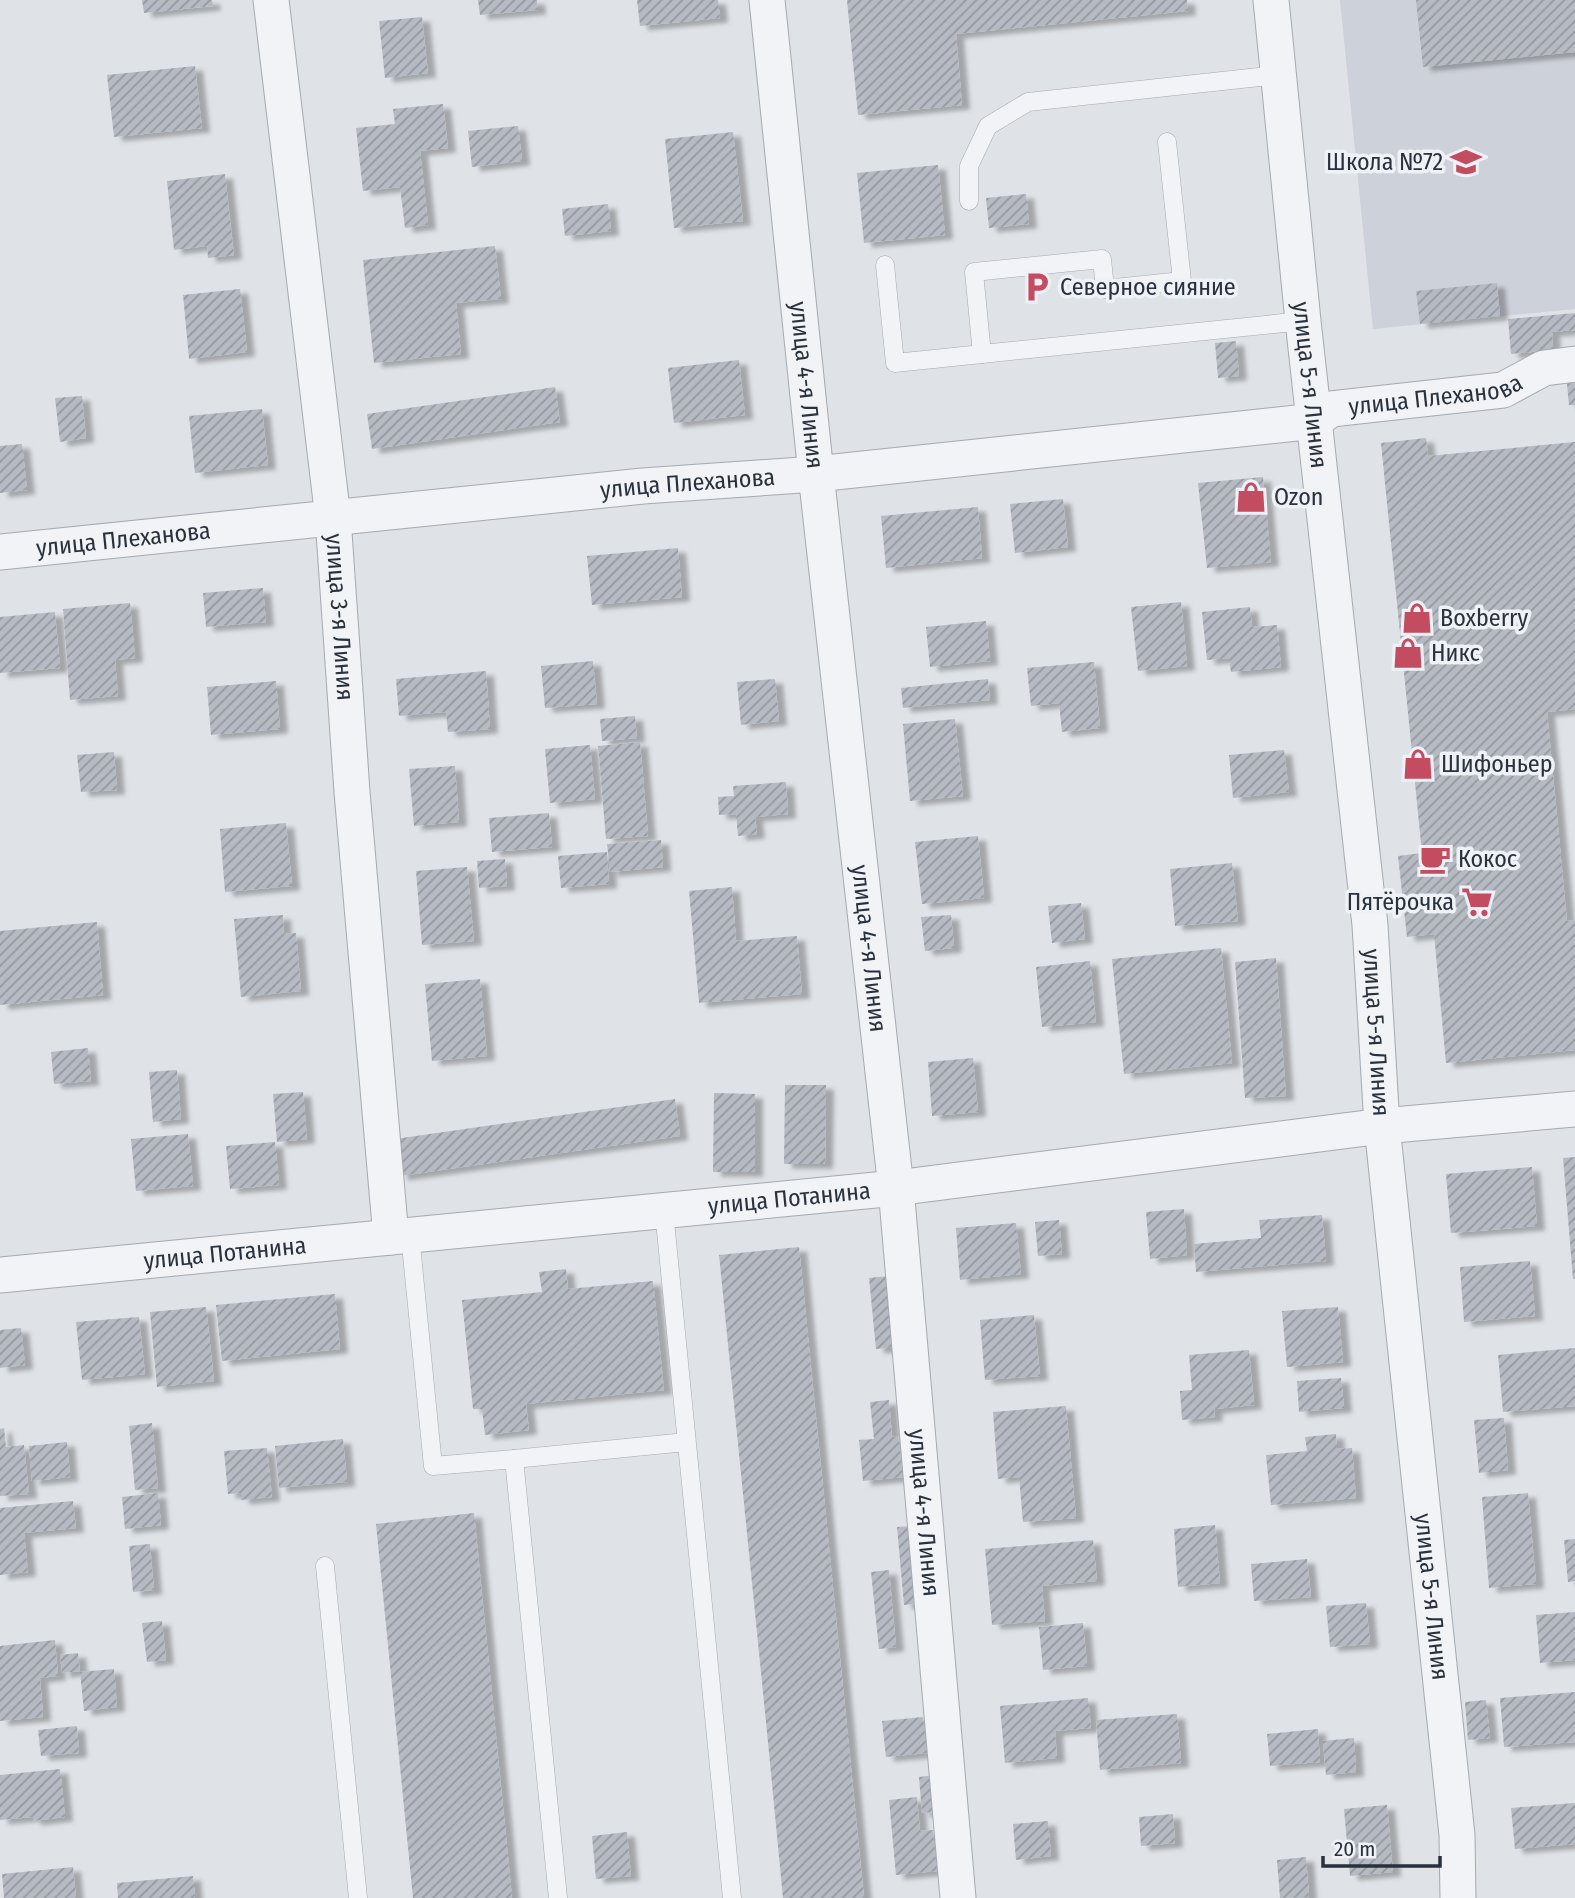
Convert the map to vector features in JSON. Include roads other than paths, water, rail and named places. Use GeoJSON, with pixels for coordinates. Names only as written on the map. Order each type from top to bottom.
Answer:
{"type":"FeatureCollection","features":[{"type":"Feature","properties":{"kind":"street","name":"улица 3-я Линия"},"geometry":{"type":"LineString","coordinates":[[271,0],[333,518],[352,792],[401,1236]]}},
{"type":"Feature","properties":{"kind":"street","name":"улица 4-я Линия"},"geometry":{"type":"LineString","coordinates":[[767,0],[816,474],[896,1188],[958,1898]]}},
{"type":"Feature","properties":{"kind":"street","name":"улица 5-я Линия"},"geometry":{"type":"LineString","coordinates":[[1271,0],[1370,925],[1381,1126],[1457,1835],[1458,1898]]}},
{"type":"Feature","properties":{"kind":"street","name":"улица Плеханова"},"geometry":{"type":"LineString","coordinates":[[0,552],[643,486],[816,474],[1315,421],[1331,409],[1503,390],[1544,368],[1575,364]]}},
{"type":"Feature","properties":{"kind":"street","name":"улица Потанина"},"geometry":{"type":"LineString","coordinates":[[0,1275],[896,1188],[1381,1126],[1575,1109]]}},
{"type":"Feature","properties":{"kind":"lane"},"geometry":{"type":"LineString","coordinates":[[969,201],[969,166],[988,126],[1028,102],[1279,75]]}},
{"type":"Feature","properties":{"kind":"lane"},"geometry":{"type":"LineString","coordinates":[[982,354],[974,272],[1102,259],[1105,289],[1182,281],[1167,142]]}},
{"type":"Feature","properties":{"kind":"lane"},"geometry":{"type":"LineString","coordinates":[[885,265],[895,363],[1304,321]]}},
{"type":"Feature","properties":{"kind":"lane"},"geometry":{"type":"LineString","coordinates":[[664,1211],[732,1898]]}},
{"type":"Feature","properties":{"kind":"lane"},"geometry":{"type":"LineString","coordinates":[[401,1236],[433,1466],[686,1442]]}},
{"type":"Feature","properties":{"kind":"lane"},"geometry":{"type":"LineString","coordinates":[[514,1459],[558,1898]]}},
{"type":"Feature","properties":{"kind":"lane"},"geometry":{"type":"LineString","coordinates":[[325,1566],[358,1898]]}},
{"type":"Feature","properties":{"kind":"place","name":"Школа №72"},"geometry":{"type":"Point","coordinates":[1466,162]}},
{"type":"Feature","properties":{"kind":"place","name":"Северное сияние"},"geometry":{"type":"Point","coordinates":[1037,287]}},
{"type":"Feature","properties":{"kind":"place","name":"Ozon"},"geometry":{"type":"Point","coordinates":[1251,497]}},
{"type":"Feature","properties":{"kind":"place","name":"Boxberry"},"geometry":{"type":"Point","coordinates":[1417,618]}},
{"type":"Feature","properties":{"kind":"place","name":"Никс"},"geometry":{"type":"Point","coordinates":[1408,653]}},
{"type":"Feature","properties":{"kind":"place","name":"Шифоньер"},"geometry":{"type":"Point","coordinates":[1418,764]}},
{"type":"Feature","properties":{"kind":"place","name":"Кокос"},"geometry":{"type":"Point","coordinates":[1435,859]}},
{"type":"Feature","properties":{"kind":"place","name":"Пятёрочка"},"geometry":{"type":"Point","coordinates":[1477,902]}}]}
